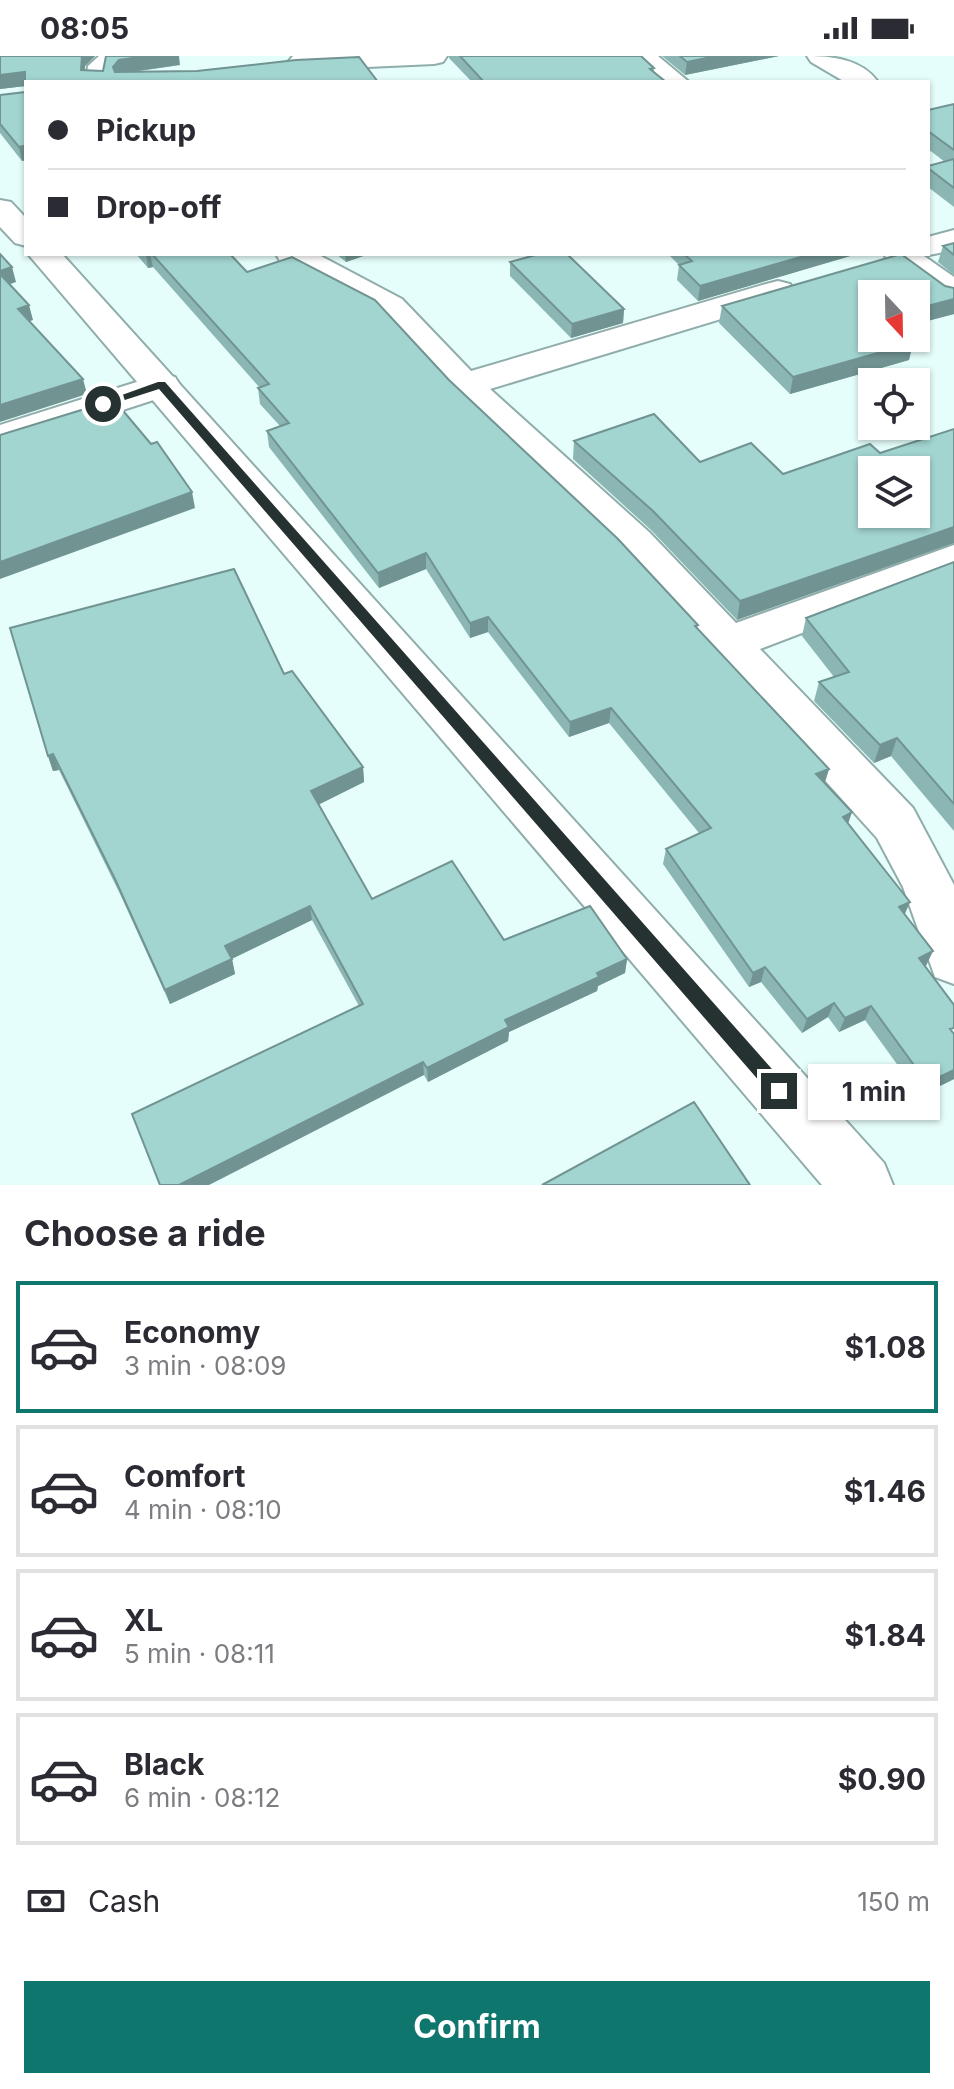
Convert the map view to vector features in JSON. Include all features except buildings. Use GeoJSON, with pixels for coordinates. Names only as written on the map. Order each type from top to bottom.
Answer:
{"type":"FeatureCollection","features":[{"type":"Feature","properties":{"kind":"street"},"geometry":{"type":"LineString","coordinates":[[290,61],[434,56]]}},
{"type":"Feature","properties":{"kind":"street"},"geometry":{"type":"LineString","coordinates":[[641,56],[672,80]]}},
{"type":"Feature","properties":{"kind":"street"},"geometry":{"type":"LineString","coordinates":[[820,56],[861,80]]}},
{"type":"Feature","properties":{"kind":"street"},"geometry":{"type":"LineString","coordinates":[[930,246],[954,240]]}},
{"type":"Feature","properties":{"kind":"street"},"geometry":{"type":"LineString","coordinates":[[44,256],[162,385],[862,1185]]}},
{"type":"Feature","properties":{"kind":"street"},"geometry":{"type":"LineString","coordinates":[[296,256],[390,306],[464,385],[634,542],[895,823],[928,885],[954,960]]}},
{"type":"Feature","properties":{"kind":"street"},"geometry":{"type":"LineString","coordinates":[[894,257],[954,293]]}},
{"type":"Feature","properties":{"kind":"street"},"geometry":{"type":"LineString","coordinates":[[464,385],[811,282]]}},
{"type":"Feature","properties":{"kind":"street"},"geometry":{"type":"LineString","coordinates":[[0,438],[162,385]]}},
{"type":"Feature","properties":{"kind":"street"},"geometry":{"type":"LineString","coordinates":[[727,644],[954,559]]}},
{"type":"Feature","properties":{"kind":"lane"},"geometry":{"type":"LineString","coordinates":[[95,80],[100,61],[111,56]]}},
{"type":"Feature","properties":{"kind":"route"},"geometry":{"type":"LineString","coordinates":[[103,404],[162,385],[779,1091]]}}]}
